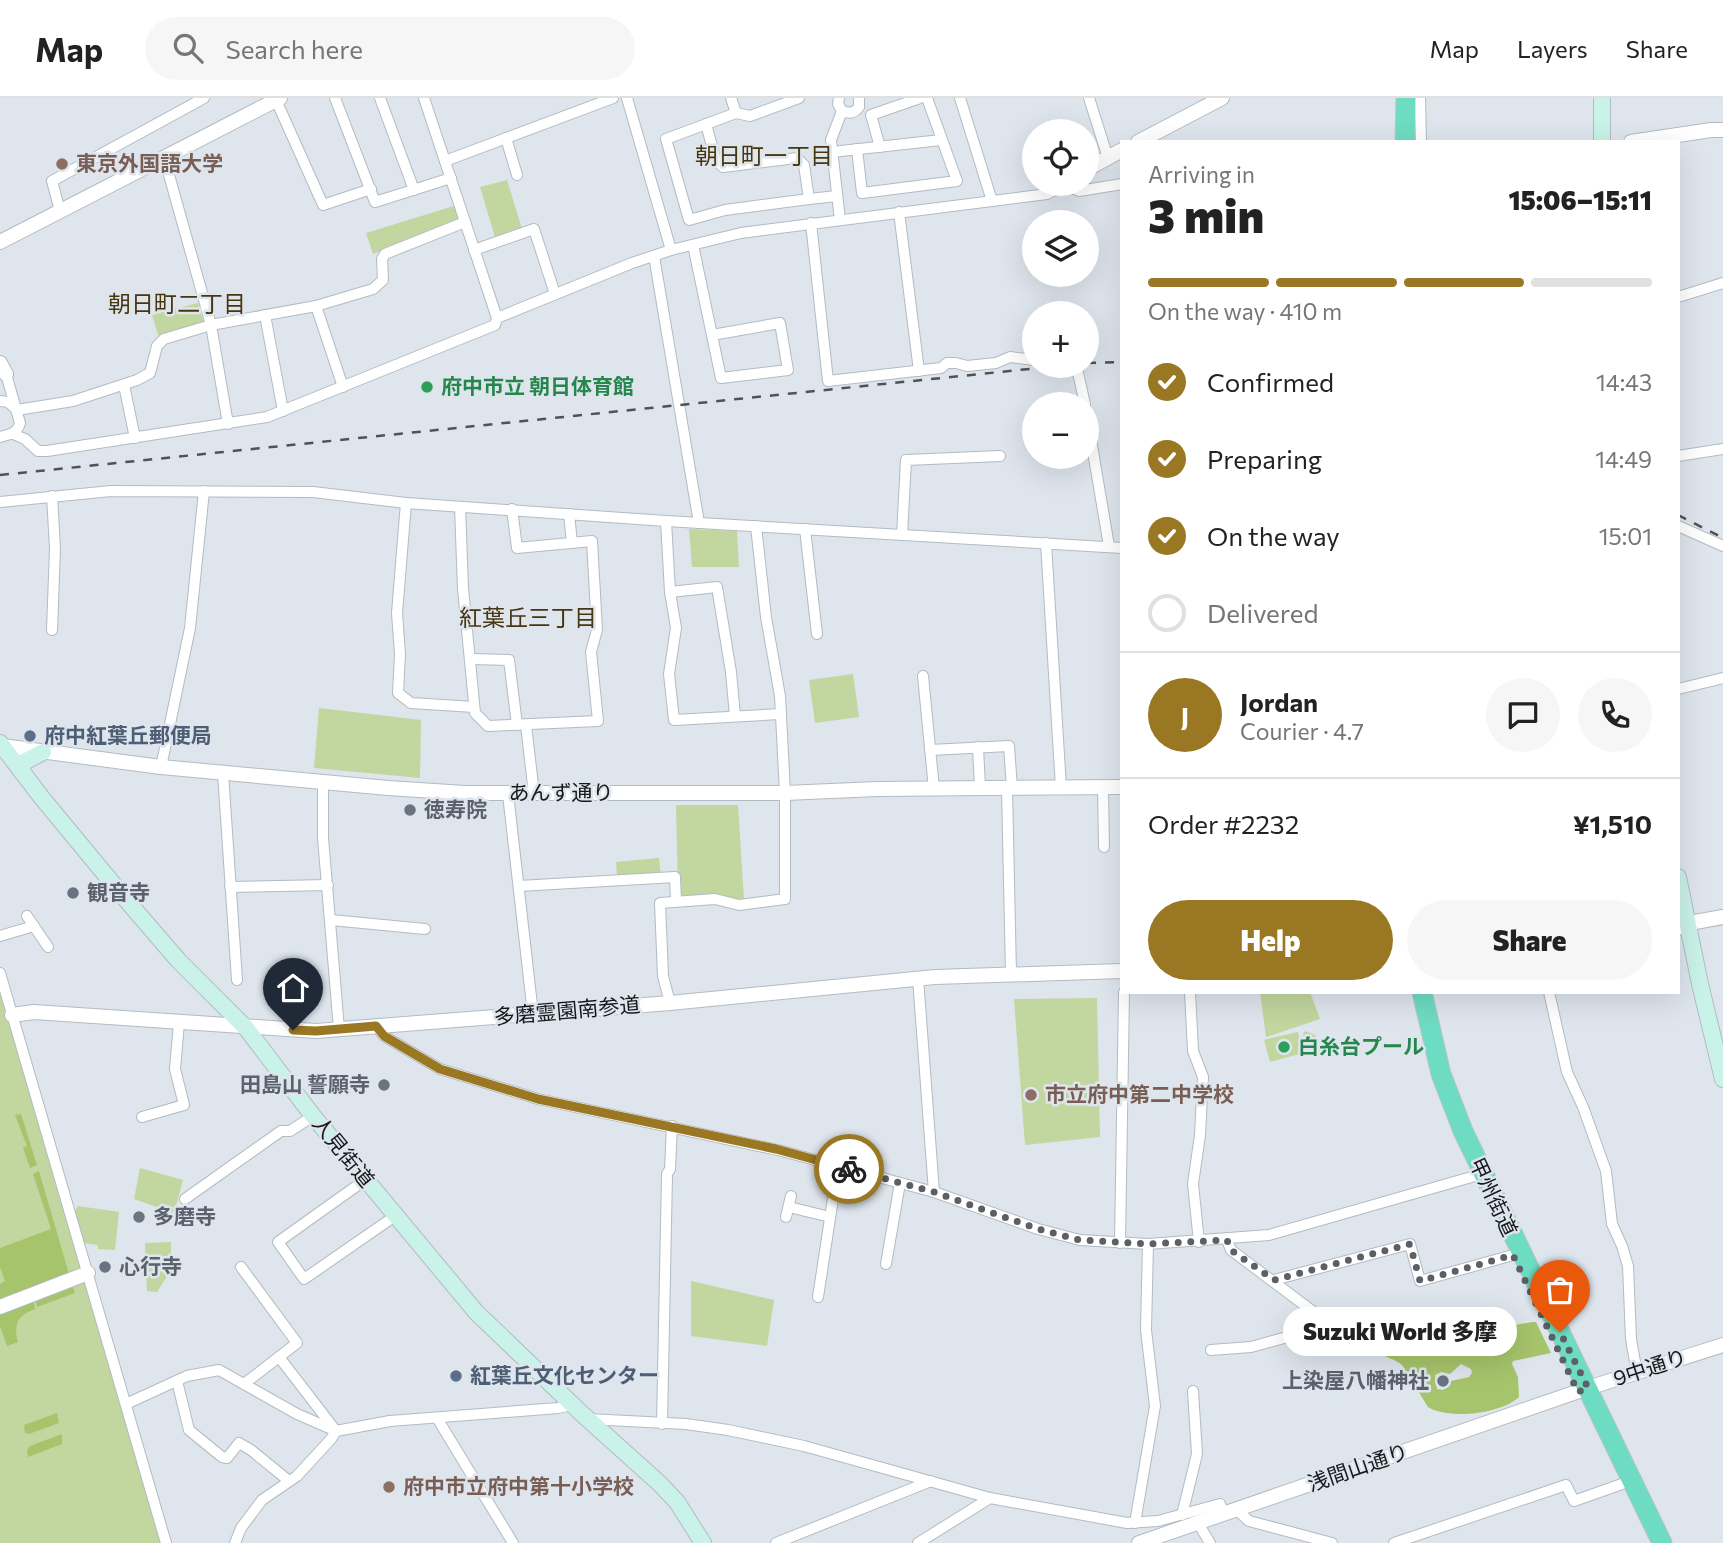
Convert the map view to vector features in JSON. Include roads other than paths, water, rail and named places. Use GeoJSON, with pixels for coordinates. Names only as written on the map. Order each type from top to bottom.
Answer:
{"type":"FeatureCollection","features":[{"type":"Feature","properties":{"kind":"highway"},"geometry":{"type":"LineString","coordinates":[[1395,98],[1396,140]]}},
{"type":"Feature","properties":{"kind":"highway"},"geometry":{"type":"LineString","coordinates":[[1405,140],[1406,98]]}},
{"type":"Feature","properties":{"kind":"highway","name":"甲州街道"},"geometry":{"type":"LineString","coordinates":[[1414,994],[1433,1075],[1450,1122],[1513,1255],[1662,1543]]}},
{"type":"Feature","properties":{"kind":"highway","name":"甲州街道"},"geometry":{"type":"LineString","coordinates":[[1422,994],[1441,1074],[1463,1131],[1651,1543]]}},
{"type":"Feature","properties":{"kind":"main road"},"geometry":{"type":"LineString","coordinates":[[1602,98],[1602,140]]}},
{"type":"Feature","properties":{"kind":"main road","name":"人見街道"},"geometry":{"type":"LineString","coordinates":[[1,745],[178,960],[246,1028],[313,1116],[475,1312],[668,1493],[689,1519],[703,1543]]}},
{"type":"Feature","properties":{"kind":"main road"},"geometry":{"type":"LineString","coordinates":[[21,771],[24,762],[43,752]]}},
{"type":"Feature","properties":{"kind":"main road"},"geometry":{"type":"LineString","coordinates":[[1680,897],[1683,927],[1723,1079]]}},
{"type":"Feature","properties":{"kind":"street"},"geometry":{"type":"LineString","coordinates":[[60,211],[52,181],[204,98]]}},
{"type":"Feature","properties":{"kind":"street"},"geometry":{"type":"LineString","coordinates":[[335,98],[375,202],[451,178]]}},
{"type":"Feature","properties":{"kind":"street"},"geometry":{"type":"LineString","coordinates":[[380,98],[414,190]]}},
{"type":"Feature","properties":{"kind":"street"},"geometry":{"type":"LineString","coordinates":[[0,436],[18,435],[38,451],[47,451],[267,417],[495,325],[497,318],[424,98]]}},
{"type":"Feature","properties":{"kind":"street"},"geometry":{"type":"LineString","coordinates":[[445,161],[613,98]]}},
{"type":"Feature","properties":{"kind":"street"},"geometry":{"type":"LineString","coordinates":[[627,98],[671,250]]}},
{"type":"Feature","properties":{"kind":"street"},"geometry":{"type":"LineString","coordinates":[[732,98],[736,113]]}},
{"type":"Feature","properties":{"kind":"street"},"geometry":{"type":"LineString","coordinates":[[799,98],[750,116],[736,113],[666,138],[689,220],[725,210],[837,196]]}},
{"type":"Feature","properties":{"kind":"street"},"geometry":{"type":"LineString","coordinates":[[839,98],[838,104],[842,111]]}},
{"type":"Feature","properties":{"kind":"street"},"geometry":{"type":"LineString","coordinates":[[842,111],[854,112],[859,107],[859,98]]}},
{"type":"Feature","properties":{"kind":"street"},"geometry":{"type":"LineString","coordinates":[[880,147],[871,115],[920,98]]}},
{"type":"Feature","properties":{"kind":"street"},"geometry":{"type":"LineString","coordinates":[[858,149],[862,193],[957,181],[927,98]]}},
{"type":"Feature","properties":{"kind":"street"},"geometry":{"type":"LineString","coordinates":[[960,98],[992,201]]}},
{"type":"Feature","properties":{"kind":"street"},"geometry":{"type":"LineString","coordinates":[[1089,98],[1108,158]]}},
{"type":"Feature","properties":{"kind":"street"},"geometry":{"type":"LineString","coordinates":[[1142,140],[1222,98]]}},
{"type":"Feature","properties":{"kind":"street"},"geometry":{"type":"LineString","coordinates":[[1420,98],[1422,140]]}},
{"type":"Feature","properties":{"kind":"street"},"geometry":{"type":"LineString","coordinates":[[0,242],[278,99],[323,205],[371,189]]}},
{"type":"Feature","properties":{"kind":"street"},"geometry":{"type":"LineString","coordinates":[[840,220],[831,140],[842,111]]}},
{"type":"Feature","properties":{"kind":"street"},"geometry":{"type":"LineString","coordinates":[[706,124],[716,161],[723,167],[797,158],[801,160],[809,199]]}},
{"type":"Feature","properties":{"kind":"street"},"geometry":{"type":"LineString","coordinates":[[1644,140],[1723,130]]}},
{"type":"Feature","properties":{"kind":"street"},"geometry":{"type":"LineString","coordinates":[[506,138],[517,175]]}},
{"type":"Feature","properties":{"kind":"street"},"geometry":{"type":"LineString","coordinates":[[832,152],[942,140]]}},
{"type":"Feature","properties":{"kind":"street"},"geometry":{"type":"LineString","coordinates":[[1099,163],[1120,151]]}},
{"type":"Feature","properties":{"kind":"street"},"geometry":{"type":"LineString","coordinates":[[164,157],[211,325],[228,424]]}},
{"type":"Feature","properties":{"kind":"street"},"geometry":{"type":"LineString","coordinates":[[1099,188],[1120,184]]}},
{"type":"Feature","properties":{"kind":"street"},"geometry":{"type":"LineString","coordinates":[[497,318],[671,250],[741,233],[1031,196]]}},
{"type":"Feature","properties":{"kind":"street"},"geometry":{"type":"LineString","coordinates":[[899,212],[919,371]]}},
{"type":"Feature","properties":{"kind":"street"},"geometry":{"type":"LineString","coordinates":[[17,410],[73,401],[137,380],[150,373],[157,346],[164,339],[211,325],[316,306],[373,289],[383,280],[382,259],[385,254],[465,222]]}},
{"type":"Feature","properties":{"kind":"street"},"geometry":{"type":"LineString","coordinates":[[811,223],[828,381],[941,368],[947,363],[967,366],[996,363],[1010,357],[1022,358]]}},
{"type":"Feature","properties":{"kind":"street"},"geometry":{"type":"LineString","coordinates":[[474,250],[534,229],[555,294]]}},
{"type":"Feature","properties":{"kind":"street"},"geometry":{"type":"LineString","coordinates":[[693,245],[721,378],[788,370],[780,323],[712,335]]}},
{"type":"Feature","properties":{"kind":"street"},"geometry":{"type":"LineString","coordinates":[[654,256],[699,523]]}},
{"type":"Feature","properties":{"kind":"street"},"geometry":{"type":"LineString","coordinates":[[1680,296],[1723,283]]}},
{"type":"Feature","properties":{"kind":"street"},"geometry":{"type":"LineString","coordinates":[[316,306],[343,387]]}},
{"type":"Feature","properties":{"kind":"street"},"geometry":{"type":"LineString","coordinates":[[265,315],[283,411]]}},
{"type":"Feature","properties":{"kind":"street"},"geometry":{"type":"LineString","coordinates":[[0,394],[5,384],[3,368]]}},
{"type":"Feature","properties":{"kind":"street"},"geometry":{"type":"LineString","coordinates":[[3,368],[20,422],[30,443]]}},
{"type":"Feature","properties":{"kind":"street"},"geometry":{"type":"LineString","coordinates":[[124,384],[135,438]]}},
{"type":"Feature","properties":{"kind":"street"},"geometry":{"type":"LineString","coordinates":[[0,401],[8,402],[17,410]]}},
{"type":"Feature","properties":{"kind":"street"},"geometry":{"type":"LineString","coordinates":[[13,434],[19,429],[20,422]]}},
{"type":"Feature","properties":{"kind":"street"},"geometry":{"type":"LineString","coordinates":[[1680,456],[1723,449]]}},
{"type":"Feature","properties":{"kind":"street"},"geometry":{"type":"LineString","coordinates":[[902,535],[906,460],[1000,456]]}},
{"type":"Feature","properties":{"kind":"street"},"geometry":{"type":"LineString","coordinates":[[1096,469],[1109,546]]}},
{"type":"Feature","properties":{"kind":"street"},"geometry":{"type":"LineString","coordinates":[[0,502],[111,491],[334,494],[460,507],[1120,548]]}},
{"type":"Feature","properties":{"kind":"street"},"geometry":{"type":"LineString","coordinates":[[161,767],[190,628],[204,491]]}},
{"type":"Feature","properties":{"kind":"street"},"geometry":{"type":"LineString","coordinates":[[52,496],[55,548],[52,630]]}},
{"type":"Feature","properties":{"kind":"street"},"geometry":{"type":"LineString","coordinates":[[406,503],[397,612],[400,654],[398,693],[411,704],[474,707]]}},
{"type":"Feature","properties":{"kind":"street"},"geometry":{"type":"LineString","coordinates":[[460,507],[463,589],[475,713],[488,726],[598,721],[591,652],[597,630],[592,541],[517,548],[512,509]]}},
{"type":"Feature","properties":{"kind":"street"},"geometry":{"type":"LineString","coordinates":[[569,514],[572,543]]}},
{"type":"Feature","properties":{"kind":"street"},"geometry":{"type":"LineString","coordinates":[[666,521],[670,592],[676,628],[669,674],[674,720],[780,714]]}},
{"type":"Feature","properties":{"kind":"street"},"geometry":{"type":"LineString","coordinates":[[670,1003],[663,976],[660,903],[715,899],[739,905],[785,899],[785,793],[780,696],[766,617],[756,526]]}},
{"type":"Feature","properties":{"kind":"street"},"geometry":{"type":"LineString","coordinates":[[1680,527],[1723,547]]}},
{"type":"Feature","properties":{"kind":"street"},"geometry":{"type":"LineString","coordinates":[[805,529],[817,634]]}},
{"type":"Feature","properties":{"kind":"street"},"geometry":{"type":"LineString","coordinates":[[1046,543],[1061,788]]}},
{"type":"Feature","properties":{"kind":"street"},"geometry":{"type":"LineString","coordinates":[[670,592],[717,587],[731,672],[735,716]]}},
{"type":"Feature","properties":{"kind":"street"},"geometry":{"type":"LineString","coordinates":[[471,659],[509,660],[534,794]]}},
{"type":"Feature","properties":{"kind":"street"},"geometry":{"type":"LineString","coordinates":[[923,676],[934,789]]}},
{"type":"Feature","properties":{"kind":"street"},"geometry":{"type":"LineString","coordinates":[[1680,689],[1723,678]]}},
{"type":"Feature","properties":{"kind":"street","name":"あんず通り"},"geometry":{"type":"LineString","coordinates":[[1,745],[223,773],[421,790],[508,794],[785,793],[1120,787]]}},
{"type":"Feature","properties":{"kind":"street"},"geometry":{"type":"LineString","coordinates":[[930,750],[1009,746],[1011,974]]}},
{"type":"Feature","properties":{"kind":"street"},"geometry":{"type":"LineString","coordinates":[[978,747],[980,788]]}},
{"type":"Feature","properties":{"kind":"street"},"geometry":{"type":"LineString","coordinates":[[223,773],[237,980]]}},
{"type":"Feature","properties":{"kind":"street"},"geometry":{"type":"LineString","coordinates":[[323,782],[323,838],[339,1029]]}},
{"type":"Feature","properties":{"kind":"street"},"geometry":{"type":"LineString","coordinates":[[1103,788],[1104,847]]}},
{"type":"Feature","properties":{"kind":"street"},"geometry":{"type":"LineString","coordinates":[[508,794],[533,1014]]}},
{"type":"Feature","properties":{"kind":"street"},"geometry":{"type":"LineString","coordinates":[[519,886],[675,877],[676,901]]}},
{"type":"Feature","properties":{"kind":"street"},"geometry":{"type":"LineString","coordinates":[[230,887],[328,885]]}},
{"type":"Feature","properties":{"kind":"street"},"geometry":{"type":"LineString","coordinates":[[1683,927],[1723,917]]}},
{"type":"Feature","properties":{"kind":"street"},"geometry":{"type":"LineString","coordinates":[[331,920],[425,929]]}},
{"type":"Feature","properties":{"kind":"street"},"geometry":{"type":"LineString","coordinates":[[0,936],[31,921],[48,947]]}},
{"type":"Feature","properties":{"kind":"street","name":"多磨霊園南参道"},"geometry":{"type":"LineString","coordinates":[[12,1015],[34,1012],[316,1031],[670,1003],[918,978],[1120,971]]}},
{"type":"Feature","properties":{"kind":"street"},"geometry":{"type":"LineString","coordinates":[[0,973],[166,1543]]}},
{"type":"Feature","properties":{"kind":"street"},"geometry":{"type":"LineString","coordinates":[[918,978],[934,1192]]}},
{"type":"Feature","properties":{"kind":"street"},"geometry":{"type":"LineString","coordinates":[[1120,1242],[1124,994]]}},
{"type":"Feature","properties":{"kind":"street"},"geometry":{"type":"LineString","coordinates":[[1190,994],[1193,1051],[1203,1077],[1200,1135],[1193,1184],[1199,1242]]}},
{"type":"Feature","properties":{"kind":"street"},"geometry":{"type":"LineString","coordinates":[[1549,994],[1567,1072],[1606,1171],[1612,1224],[1628,1266],[1631,1339],[1637,1373]]}},
{"type":"Feature","properties":{"kind":"street"},"geometry":{"type":"LineString","coordinates":[[142,1117],[184,1105],[175,1069],[179,1023]]}},
{"type":"Feature","properties":{"kind":"street"},"geometry":{"type":"LineString","coordinates":[[376,1026],[384,1036],[440,1069],[538,1099],[672,1126],[838,1166],[934,1192],[1038,1229],[1080,1240],[1148,1244],[1269,1235],[1475,1176]]}},
{"type":"Feature","properties":{"kind":"street"},"geometry":{"type":"LineString","coordinates":[[185,1199],[281,1131],[290,1131],[313,1116]]}},
{"type":"Feature","properties":{"kind":"street"},"geometry":{"type":"LineString","coordinates":[[662,1424],[667,1174],[670,1169],[672,1126]]}},
{"type":"Feature","properties":{"kind":"street"},"geometry":{"type":"LineString","coordinates":[[818,1297],[838,1166]]}},
{"type":"Feature","properties":{"kind":"street"},"geometry":{"type":"LineString","coordinates":[[365,1180],[278,1242],[304,1279],[395,1216]]}},
{"type":"Feature","properties":{"kind":"street"},"geometry":{"type":"LineString","coordinates":[[886,1264],[900,1183]]}},
{"type":"Feature","properties":{"kind":"street"},"geometry":{"type":"LineString","coordinates":[[789,1207],[830,1217]]}},
{"type":"Feature","properties":{"kind":"street"},"geometry":{"type":"LineString","coordinates":[[1227,1240],[1231,1250],[1331,1325],[1365,1347]]}},
{"type":"Feature","properties":{"kind":"street"},"geometry":{"type":"LineString","coordinates":[[1135,1523],[1155,1406],[1146,1330],[1148,1244]]}},
{"type":"Feature","properties":{"kind":"street"},"geometry":{"type":"LineString","coordinates":[[1274,1280],[1410,1244],[1420,1281],[1513,1255]]}},
{"type":"Feature","properties":{"kind":"street"},"geometry":{"type":"LineString","coordinates":[[241,1267],[297,1343],[244,1384]]}},
{"type":"Feature","properties":{"kind":"street"},"geometry":{"type":"LineString","coordinates":[[0,1307],[88,1273]]}},
{"type":"Feature","properties":{"kind":"street"},"geometry":{"type":"LineString","coordinates":[[1211,1350],[1251,1347],[1331,1325]]}},
{"type":"Feature","properties":{"kind":"street","name":"9中通り"},"geometry":{"type":"LineString","coordinates":[[1583,1390],[1723,1345]]}},
{"type":"Feature","properties":{"kind":"street"},"geometry":{"type":"LineString","coordinates":[[279,1357],[336,1431]]}},
{"type":"Feature","properties":{"kind":"street"},"geometry":{"type":"LineString","coordinates":[[126,1404],[187,1376],[219,1370],[297,1414],[336,1431],[390,1421],[572,1405]]}},
{"type":"Feature","properties":{"kind":"street"},"geometry":{"type":"LineString","coordinates":[[177,1381],[190,1430],[222,1457],[227,1458],[239,1443],[289,1481]]}},
{"type":"Feature","properties":{"kind":"street","name":"浅間山通り"},"geometry":{"type":"LineString","coordinates":[[1139,1543],[1583,1390]]}},
{"type":"Feature","properties":{"kind":"street"},"geometry":{"type":"LineString","coordinates":[[1182,1515],[1197,1454],[1193,1391]]}},
{"type":"Feature","properties":{"kind":"street"},"geometry":{"type":"LineString","coordinates":[[437,1418],[513,1543]]}},
{"type":"Feature","properties":{"kind":"street"},"geometry":{"type":"LineString","coordinates":[[588,1419],[686,1424],[728,1430],[804,1446],[990,1498],[1135,1523],[1182,1515],[1220,1504],[1249,1521],[1332,1543]]}},
{"type":"Feature","properties":{"kind":"street"},"geometry":{"type":"LineString","coordinates":[[235,1543],[241,1528],[262,1500],[297,1476],[336,1431]]}},
{"type":"Feature","properties":{"kind":"street"},"geometry":{"type":"LineString","coordinates":[[776,1543],[931,1481]]}},
{"type":"Feature","properties":{"kind":"street"},"geometry":{"type":"LineString","coordinates":[[1394,1543],[1566,1485],[1574,1502],[1622,1484]]}},
{"type":"Feature","properties":{"kind":"street"},"geometry":{"type":"LineString","coordinates":[[918,1543],[990,1498]]}},
{"type":"Feature","properties":{"kind":"street"},"geometry":{"type":"LineString","coordinates":[[1198,1523],[1210,1543]]}},
{"type":"Feature","properties":{"kind":"railway"},"geometry":{"type":"LineString","coordinates":[[1099,363],[1120,362]]}},
{"type":"Feature","properties":{"kind":"railway"},"geometry":{"type":"LineString","coordinates":[[0,475],[1022,370]]}},
{"type":"Feature","properties":{"kind":"railway"},"geometry":{"type":"LineString","coordinates":[[1680,516],[1723,538]]}},
{"type":"Feature","properties":{"kind":"place","name":"東京外国語大学"},"geometry":{"type":"Point","coordinates":[62,164]}},
{"type":"Feature","properties":{"kind":"place","name":"府中市立 朝日体育館"},"geometry":{"type":"Point","coordinates":[427,387]}},
{"type":"Feature","properties":{"kind":"place","name":"府中紅葉丘郵便局"},"geometry":{"type":"Point","coordinates":[30,736]}},
{"type":"Feature","properties":{"kind":"place","name":"徳寿院"},"geometry":{"type":"Point","coordinates":[410,810]}},
{"type":"Feature","properties":{"kind":"place","name":"観音寺"},"geometry":{"type":"Point","coordinates":[73,893]}},
{"type":"Feature","properties":{"kind":"place","name":"白糸台プール"},"geometry":{"type":"Point","coordinates":[1284,1047]}},
{"type":"Feature","properties":{"kind":"place","name":"田島山 誓願寺"},"geometry":{"type":"Point","coordinates":[384,1085]}},
{"type":"Feature","properties":{"kind":"place","name":"市立府中第二中学校"},"geometry":{"type":"Point","coordinates":[1031,1095]}},
{"type":"Feature","properties":{"kind":"place","name":"多磨寺"},"geometry":{"type":"Point","coordinates":[139,1217]}},
{"type":"Feature","properties":{"kind":"place","name":"心行寺"},"geometry":{"type":"Point","coordinates":[105,1267]}},
{"type":"Feature","properties":{"kind":"place","name":"Suzuki World 多摩"},"geometry":{"type":"Point","coordinates":[1560,1332]}},
{"type":"Feature","properties":{"kind":"place","name":"紅葉丘文化センター"},"geometry":{"type":"Point","coordinates":[456,1376]}},
{"type":"Feature","properties":{"kind":"place","name":"上染屋八幡神社"},"geometry":{"type":"Point","coordinates":[1443,1381]}},
{"type":"Feature","properties":{"kind":"place","name":"府中市立府中第十小学校"},"geometry":{"type":"Point","coordinates":[389,1487]}},
{"type":"Feature","properties":{"kind":"district","name":"朝日町一丁目"},"geometry":{"type":"Point","coordinates":[764,156]}},
{"type":"Feature","properties":{"kind":"district","name":"朝日町二丁目"},"geometry":{"type":"Point","coordinates":[177,304]}},
{"type":"Feature","properties":{"kind":"district","name":"紅葉丘三丁目"},"geometry":{"type":"Point","coordinates":[528,618]}}]}
